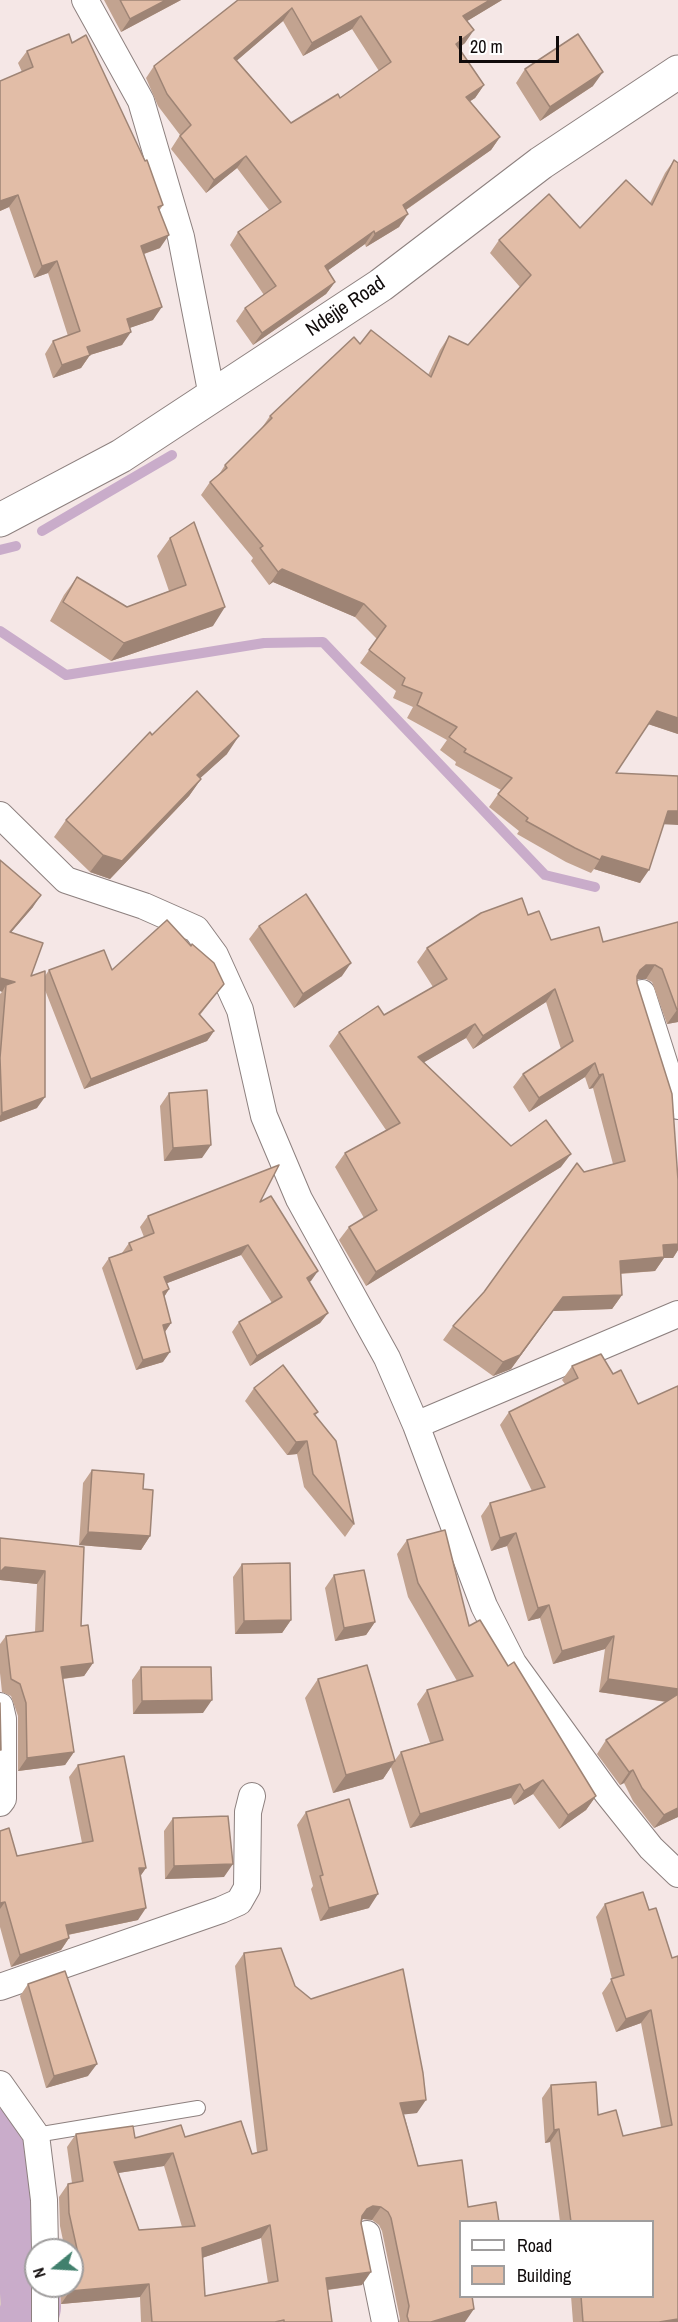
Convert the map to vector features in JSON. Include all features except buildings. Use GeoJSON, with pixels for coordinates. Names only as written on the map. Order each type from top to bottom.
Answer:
{"type":"FeatureCollection","features":[{"type":"Feature","properties":{"kind":"street"},"geometry":{"type":"LineString","coordinates":[[85,0],[141,101],[181,237],[212,396]]}},
{"type":"Feature","properties":{"kind":"street","name":"Ndejje Road"},"geometry":{"type":"LineString","coordinates":[[0,520],[121,456],[381,285],[541,163],[678,72]]}},
{"type":"Feature","properties":{"kind":"street"},"geometry":{"type":"LineString","coordinates":[[0,815],[66,880],[144,906],[196,929],[215,955],[240,1010],[264,1116],[299,1199],[387,1358],[416,1425],[484,1606],[513,1662],[607,1793],[651,1848],[678,1874]]}},
{"type":"Feature","properties":{"kind":"street"},"geometry":{"type":"LineString","coordinates":[[642,993],[678,1106]]}},
{"type":"Feature","properties":{"kind":"street"},"geometry":{"type":"LineString","coordinates":[[416,1425],[678,1314]]}},
{"type":"Feature","properties":{"kind":"street"},"geometry":{"type":"LineString","coordinates":[[0,1706],[3,1719],[3,1799],[0,1803]]}},
{"type":"Feature","properties":{"kind":"street"},"geometry":{"type":"LineString","coordinates":[[0,1987],[239,1902],[247,1888],[248,1812],[252,1796]]}},
{"type":"Feature","properties":{"kind":"street"},"geometry":{"type":"LineString","coordinates":[[0,2084],[36,2135],[44,2200],[45,2238]]}},
{"type":"Feature","properties":{"kind":"street"},"geometry":{"type":"LineString","coordinates":[[367,2234],[385,2322]]}},
{"type":"Feature","properties":{"kind":"street"},"geometry":{"type":"LineString","coordinates":[[45,2298],[45,2322]]}},
{"type":"Feature","properties":{"kind":"lane"},"geometry":{"type":"LineString","coordinates":[[36,2135],[198,2108]]}},
{"type":"Feature","properties":{"kind":"shaded area"},"geometry":{"type":"Polygon","coordinates":[[[0,2275],[16,2279],[23,2316],[21,2322],[0,2322],[0,2275]]]}},
{"type":"Feature","properties":{"kind":"waterway"},"geometry":{"type":"LineString","coordinates":[[42,531],[172,455]]}},
{"type":"Feature","properties":{"kind":"waterway"},"geometry":{"type":"LineString","coordinates":[[0,550],[16,546]]}},
{"type":"Feature","properties":{"kind":"waterway"},"geometry":{"type":"LineString","coordinates":[[0,631],[66,675],[264,643],[323,642],[545,875],[595,887]]}},
{"type":"Feature","properties":{"kind":"waterway"},"geometry":{"type":"LineString","coordinates":[[0,2139],[23,2190],[31,2307],[27,2322]]}}]}
